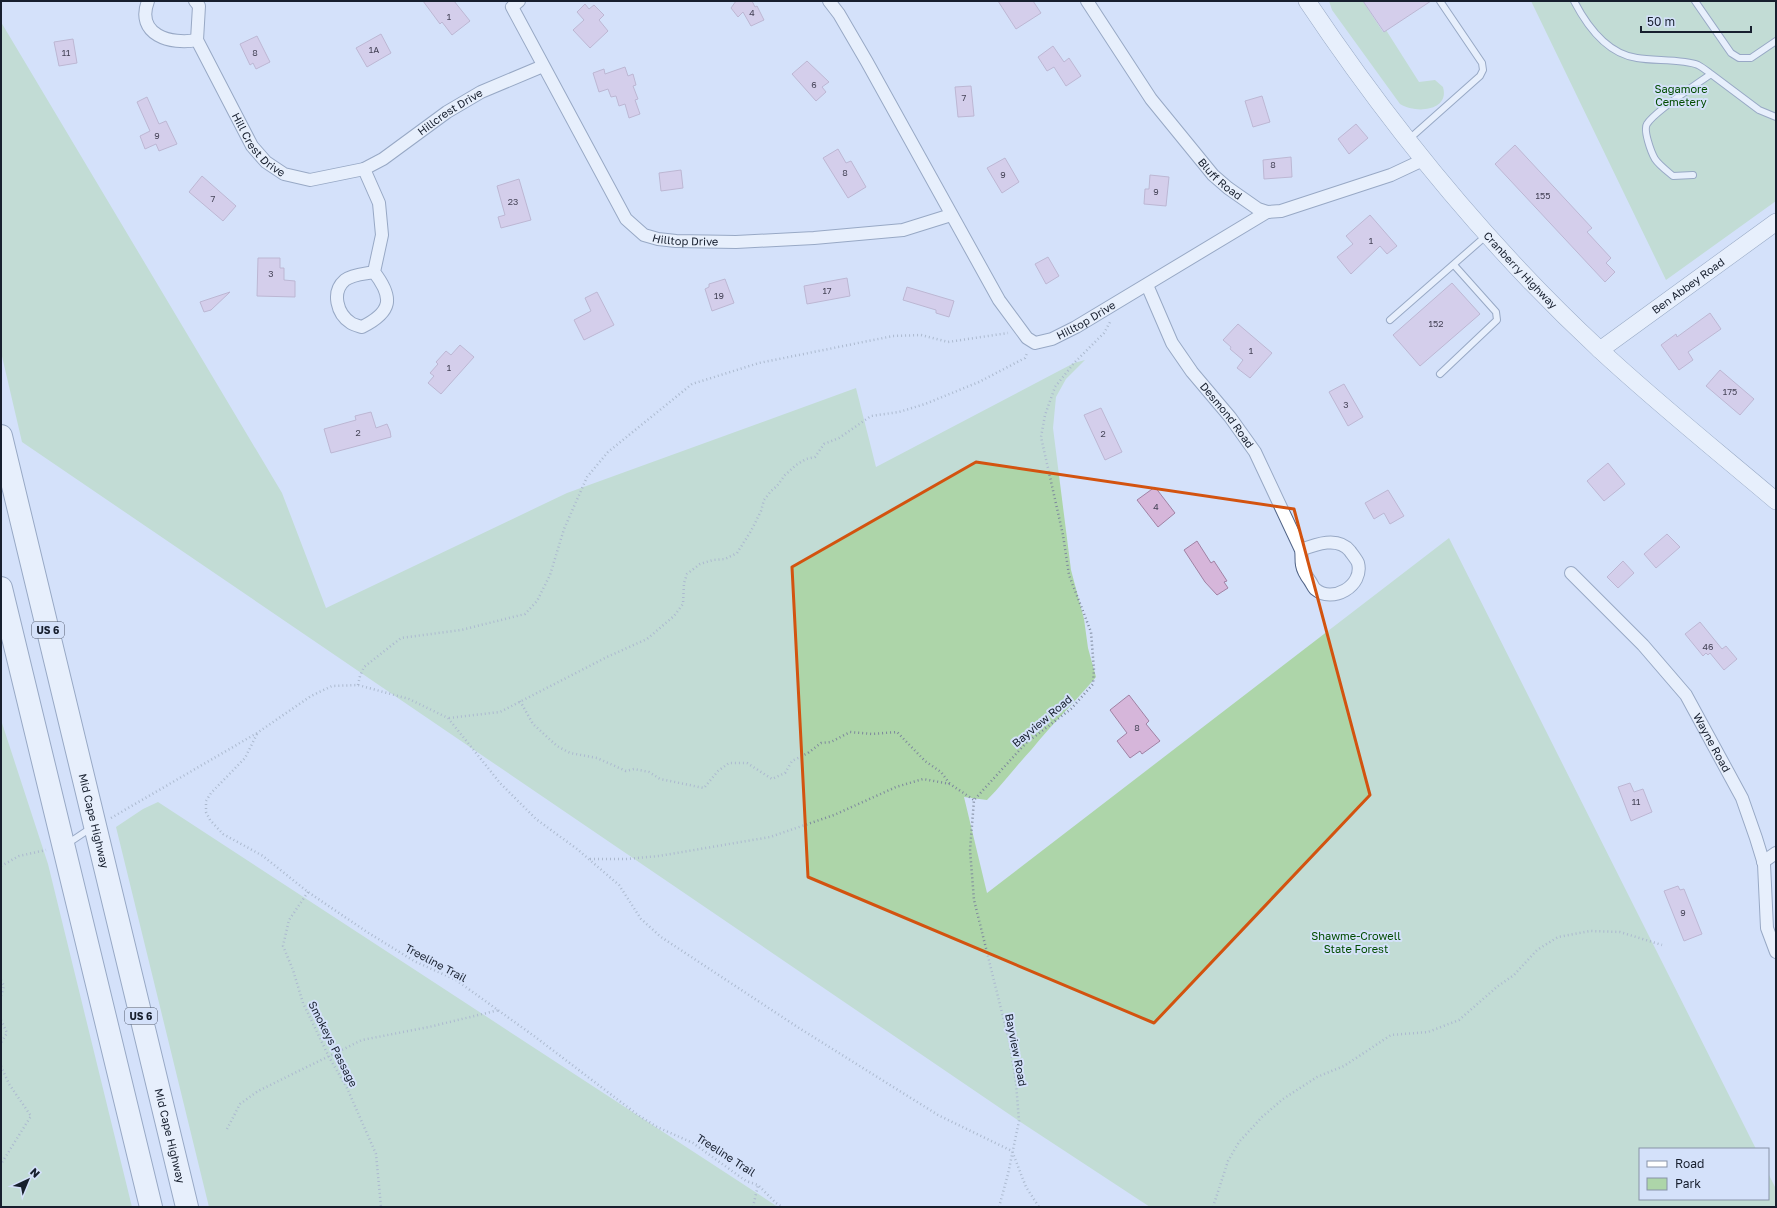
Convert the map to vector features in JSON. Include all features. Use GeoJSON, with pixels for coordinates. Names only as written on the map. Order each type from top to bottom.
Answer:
{"type":"FeatureCollection","features":[{"type":"Feature","properties":{"kind":"highway","name":"Mid Cape Highway"},"geometry":{"type":"LineString","coordinates":[[1,436],[187,1207]]}},
{"type":"Feature","properties":{"kind":"highway"},"geometry":{"type":"LineString","coordinates":[[1,588],[151,1207]]}},
{"type":"Feature","properties":{"kind":"main road","name":"Cranberry Highway"},"geometry":{"type":"LineString","coordinates":[[1307,1],[1353,68],[1408,141],[1487,235],[1600,350],[1649,394],[1776,501]]}},
{"type":"Feature","properties":{"kind":"main road","name":"Ben Abbey Road"},"geometry":{"type":"LineString","coordinates":[[1600,350],[1776,222]]}},
{"type":"Feature","properties":{"kind":"street"},"geometry":{"type":"LineString","coordinates":[[148,1],[145,10],[145,22],[152,32],[170,40],[184,43],[197,40],[199,6],[196,1]]}},
{"type":"Feature","properties":{"kind":"street"},"geometry":{"type":"LineString","coordinates":[[829,1],[839,14],[867,62],[999,300],[1022,331],[1031,340]]}},
{"type":"Feature","properties":{"kind":"street","name":"Bluff Road"},"geometry":{"type":"LineString","coordinates":[[1087,1],[1152,99],[1200,161],[1228,188],[1258,209],[1267,212]]}},
{"type":"Feature","properties":{"kind":"street","name":"Hilltop Drive"},"geometry":{"type":"LineString","coordinates":[[513,3],[543,66],[626,219],[644,236],[676,241],[706,242],[814,238],[903,230],[951,215]]}},
{"type":"Feature","properties":{"kind":"street","name":"Hill Crest Drive"},"geometry":{"type":"LineString","coordinates":[[197,40],[252,146],[266,162],[284,174],[310,180],[364,169]]}},
{"type":"Feature","properties":{"kind":"street","name":"Hillcrest Drive"},"geometry":{"type":"LineString","coordinates":[[364,169],[383,159],[447,112],[481,92],[543,66]]}},
{"type":"Feature","properties":{"kind":"street"},"geometry":{"type":"LineString","coordinates":[[1267,212],[1281,211],[1392,175],[1423,160]]}},
{"type":"Feature","properties":{"kind":"street"},"geometry":{"type":"LineString","coordinates":[[364,169],[379,204],[382,235],[374,272],[384,285],[388,298],[383,313],[374,321],[362,327],[350,323],[336,301],[337,291],[344,280],[357,275],[374,272]]}},
{"type":"Feature","properties":{"kind":"street","name":"Hilltop Drive"},"geometry":{"type":"LineString","coordinates":[[1031,340],[1035,343],[1052,339],[1076,328],[1267,212]]}},
{"type":"Feature","properties":{"kind":"street","name":"Desmond Road"},"geometry":{"type":"LineString","coordinates":[[1147,285],[1172,343],[1192,372],[1230,417],[1255,452],[1302,550],[1302,566],[1306,577],[1315,589],[1323,593],[1337,595],[1347,589],[1358,577],[1358,563],[1348,549],[1338,543],[1321,543],[1302,550]]}},
{"type":"Feature","properties":{"kind":"street","name":"Wayne Road"},"geometry":{"type":"LineString","coordinates":[[1571,573],[1643,645],[1686,695],[1742,798],[1763,862],[1767,928],[1776,952]]}},
{"type":"Feature","properties":{"kind":"street"},"geometry":{"type":"LineString","coordinates":[[1763,862],[1776,853]]}},
{"type":"Feature","properties":{"kind":"lane"},"geometry":{"type":"LineString","coordinates":[[1408,141],[1480,76],[1483,70],[1482,63],[1440,1]]}},
{"type":"Feature","properties":{"kind":"lane"},"geometry":{"type":"LineString","coordinates":[[1574,1],[1592,28],[1610,48],[1623,55],[1637,58],[1697,64],[1759,110],[1776,117]]}},
{"type":"Feature","properties":{"kind":"lane"},"geometry":{"type":"LineString","coordinates":[[1695,1],[1731,53],[1739,58],[1751,58],[1776,41]]}},
{"type":"Feature","properties":{"kind":"lane"},"geometry":{"type":"LineString","coordinates":[[1693,174],[1673,176],[1667,171],[1655,159],[1644,131],[1647,123],[1659,112],[1711,74]]}},
{"type":"Feature","properties":{"kind":"lane"},"geometry":{"type":"LineString","coordinates":[[1390,320],[1487,235]]}},
{"type":"Feature","properties":{"kind":"lane"},"geometry":{"type":"LineString","coordinates":[[1440,374],[1497,320],[1498,316],[1454,265]]}},
{"type":"Feature","properties":{"kind":"lane"},"geometry":{"type":"LineString","coordinates":[[64,846],[96,825]]}},
{"type":"Feature","properties":{"kind":"path","name":"Bayview Road"},"geometry":{"type":"LineString","coordinates":[[999,1207],[1008,1174],[1019,1121],[1016,1083],[1010,1045],[974,900],[970,850],[974,800],[1026,743],[1071,710],[1093,684],[1094,670],[1091,632],[1069,575],[1063,535],[1041,437],[1045,415],[1055,387],[1074,363],[1104,333],[1111,320],[1111,306]]}},
{"type":"Feature","properties":{"kind":"path"},"geometry":{"type":"LineString","coordinates":[[358,685],[364,667],[401,638],[461,630],[525,614],[537,601],[550,575],[564,529],[587,477],[608,452],[692,384],[759,363],[892,336],[921,335],[948,342],[1022,331]]}},
{"type":"Feature","properties":{"kind":"path"},"geometry":{"type":"LineString","coordinates":[[448,718],[500,712],[647,639],[674,616],[683,604],[684,583],[687,574],[700,564],[713,560],[725,559],[737,553],[751,530],[761,511],[764,500],[770,491],[777,486],[785,475],[796,465],[806,459],[815,457],[824,444],[838,438],[871,416],[899,412],[925,404],[979,382],[1003,370],[1025,358],[1031,340]]}},
{"type":"Feature","properties":{"kind":"path"},"geometry":{"type":"LineString","coordinates":[[96,825],[257,733],[311,696],[332,686],[358,685],[409,700],[448,718],[500,783],[536,819],[590,859],[619,885],[641,919],[661,937],[799,1028],[938,1115],[1012,1151],[1026,1187],[1039,1207]]}},
{"type":"Feature","properties":{"kind":"path"},"geometry":{"type":"LineString","coordinates":[[520,702],[533,724],[557,746],[570,753],[597,758],[626,771],[634,769],[649,772],[660,779],[670,782],[704,788],[718,771],[729,763],[747,762],[772,779],[785,773],[792,761],[808,753],[821,743],[831,742],[850,732],[872,734],[897,732],[925,761],[941,772],[950,784],[974,800]]}},
{"type":"Feature","properties":{"kind":"path","name":"Treeline Trail"},"geometry":{"type":"LineString","coordinates":[[257,733],[245,758],[211,792],[206,801],[206,812],[210,820],[223,834],[263,856],[308,892],[374,937],[414,962],[456,980],[499,1010],[638,1115],[657,1127],[693,1143],[746,1181],[758,1185],[782,1207]]}},
{"type":"Feature","properties":{"kind":"path"},"geometry":{"type":"LineString","coordinates":[[590,859],[626,859],[659,856],[770,837],[834,815],[896,787],[923,779],[950,784]]}},
{"type":"Feature","properties":{"kind":"path"},"geometry":{"type":"LineString","coordinates":[[1,866],[19,856],[64,846]]}},
{"type":"Feature","properties":{"kind":"path","name":"Smokeys Passage"},"geometry":{"type":"LineString","coordinates":[[308,892],[288,920],[283,946],[293,970],[303,1003],[329,1057],[347,1088],[376,1154],[381,1207]]}},
{"type":"Feature","properties":{"kind":"path"},"geometry":{"type":"LineString","coordinates":[[1213,1207],[1228,1161],[1239,1142],[1262,1117],[1317,1077],[1344,1066],[1391,1035],[1428,1032],[1458,1020],[1498,986],[1514,975],[1536,950],[1558,937],[1590,931],[1620,932],[1662,945]]}},
{"type":"Feature","properties":{"kind":"path"},"geometry":{"type":"LineString","coordinates":[[1,980],[4,986],[1,996]]}},
{"type":"Feature","properties":{"kind":"path"},"geometry":{"type":"LineString","coordinates":[[227,1129],[240,1104],[258,1092],[284,1077],[329,1057],[362,1040],[429,1027],[499,1010]]}},
{"type":"Feature","properties":{"kind":"path"},"geometry":{"type":"LineString","coordinates":[[1,1020],[7,1033],[1,1043]]}},
{"type":"Feature","properties":{"kind":"path"},"geometry":{"type":"LineString","coordinates":[[1,1066],[10,1084],[30,1116],[1,1164]]}},
{"type":"Feature","properties":{"kind":"path"},"geometry":{"type":"LineString","coordinates":[[753,1207],[758,1185]]}},
{"type":"Feature","properties":{"kind":"highlighted area"},"geometry":{"type":"Polygon","coordinates":[[[976,462],[1294,509],[1370,795],[1154,1023],[808,877],[792,567],[976,462]]]}},
{"type":"Feature","properties":{"kind":"green space"},"geometry":{"type":"Polygon","coordinates":[[[1329,1],[1363,1],[1383,32],[1386,30],[1419,82],[1435,80],[1443,87],[1444,95],[1437,106],[1414,109],[1400,104],[1332,10],[1329,1]]]}},
{"type":"Feature","properties":{"kind":"green space","name":"Sagamore Cemetery"},"geometry":{"type":"Polygon","coordinates":[[[1531,1],[1776,1],[1776,201],[1666,280],[1531,1]]]}},
{"type":"Feature","properties":{"kind":"green space","name":"Shawme-Crowell State Forest"},"geometry":{"type":"Polygon","coordinates":[[[1,22],[282,493],[326,608],[567,493],[856,388],[876,467],[1074,363],[1085,360],[1066,379],[1056,397],[1053,428],[1071,570],[1084,619],[1088,648],[1096,677],[987,800],[964,797],[987,893],[1449,538],[1755,1148],[1639,1148],[1639,1200],[1769,1200],[1769,1175],[1776,1189],[1776,1207],[1150,1207],[1019,1121],[22,442],[1,352],[1,22]]]}},
{"type":"Feature","properties":{"kind":"green space"},"geometry":{"type":"Polygon","coordinates":[[[1,720],[48,864],[132,1207],[1,1207],[1,720]]]}},
{"type":"Feature","properties":{"kind":"green space"},"geometry":{"type":"Polygon","coordinates":[[[158,802],[778,1207],[209,1207],[116,827],[143,809],[158,802]]]}},
{"type":"Feature","properties":{"kind":"building"},"geometry":{"type":"Polygon","coordinates":[[[423,1],[454,1],[470,21],[452,35],[442,22],[440,24],[423,1]]]}},
{"type":"Feature","properties":{"kind":"building"},"geometry":{"type":"Polygon","coordinates":[[[736,1],[752,1],[755,7],[757,6],[764,20],[751,26],[743,12],[738,17],[731,8],[736,1]]]}},
{"type":"Feature","properties":{"kind":"building"},"geometry":{"type":"Polygon","coordinates":[[[998,1],[1033,1],[1041,13],[1016,29],[998,1]]]}},
{"type":"Feature","properties":{"kind":"building"},"geometry":{"type":"Polygon","coordinates":[[[1363,1],[1431,1],[1384,32],[1363,1]]]}},
{"type":"Feature","properties":{"kind":"building"},"geometry":{"type":"Polygon","coordinates":[[[585,4],[589,9],[594,5],[604,15],[599,20],[608,31],[590,48],[573,30],[584,20],[577,12],[585,4]]]}},
{"type":"Feature","properties":{"kind":"building"},"geometry":{"type":"Polygon","coordinates":[[[381,34],[391,53],[367,67],[356,48],[381,34]]]}},
{"type":"Feature","properties":{"kind":"building"},"geometry":{"type":"Polygon","coordinates":[[[257,36],[270,62],[256,69],[253,63],[250,65],[240,44],[257,36]]]}},
{"type":"Feature","properties":{"kind":"building"},"geometry":{"type":"Polygon","coordinates":[[[73,39],[77,63],[59,66],[54,42],[73,39]]]}},
{"type":"Feature","properties":{"kind":"building"},"geometry":{"type":"Polygon","coordinates":[[[1053,46],[1064,62],[1069,58],[1081,76],[1066,86],[1054,67],[1047,71],[1038,57],[1053,46]]]}},
{"type":"Feature","properties":{"kind":"building"},"geometry":{"type":"Polygon","coordinates":[[[807,61],[829,82],[822,87],[826,92],[816,101],[792,74],[807,61]]]}},
{"type":"Feature","properties":{"kind":"building"},"geometry":{"type":"Polygon","coordinates":[[[625,67],[628,76],[633,74],[636,85],[633,86],[638,99],[635,100],[640,114],[629,118],[625,104],[619,106],[616,96],[611,97],[608,89],[599,92],[593,73],[604,69],[605,74],[625,67]]]}},
{"type":"Feature","properties":{"kind":"building"},"geometry":{"type":"Polygon","coordinates":[[[971,86],[974,116],[958,117],[955,87],[971,86]]]}},
{"type":"Feature","properties":{"kind":"building"},"geometry":{"type":"Polygon","coordinates":[[[1262,96],[1270,122],[1253,127],[1245,101],[1262,96]]]}},
{"type":"Feature","properties":{"kind":"building"},"geometry":{"type":"Polygon","coordinates":[[[147,97],[159,124],[166,121],[177,144],[159,151],[156,144],[145,149],[140,136],[150,131],[137,102],[147,97]]]}},
{"type":"Feature","properties":{"kind":"building"},"geometry":{"type":"Polygon","coordinates":[[[1356,124],[1368,138],[1349,154],[1338,139],[1356,124]]]}},
{"type":"Feature","properties":{"kind":"building"},"geometry":{"type":"Polygon","coordinates":[[[1515,145],[1592,228],[1587,232],[1611,258],[1606,263],[1615,272],[1605,282],[1495,164],[1515,145]]]}},
{"type":"Feature","properties":{"kind":"building"},"geometry":{"type":"Polygon","coordinates":[[[838,149],[846,163],[851,161],[866,187],[848,198],[823,158],[838,149]]]}},
{"type":"Feature","properties":{"kind":"building"},"geometry":{"type":"Polygon","coordinates":[[[1291,157],[1292,177],[1264,179],[1263,160],[1291,157]]]}},
{"type":"Feature","properties":{"kind":"building"},"geometry":{"type":"Polygon","coordinates":[[[1005,158],[1019,182],[1002,193],[987,168],[1005,158]]]}},
{"type":"Feature","properties":{"kind":"building"},"geometry":{"type":"Polygon","coordinates":[[[681,170],[683,188],[661,191],[659,173],[681,170]]]}},
{"type":"Feature","properties":{"kind":"building"},"geometry":{"type":"Polygon","coordinates":[[[1150,175],[1169,177],[1166,206],[1144,204],[1145,189],[1149,189],[1150,175]]]}},
{"type":"Feature","properties":{"kind":"building"},"geometry":{"type":"Polygon","coordinates":[[[202,176],[236,206],[223,221],[189,192],[202,176]]]}},
{"type":"Feature","properties":{"kind":"building"},"geometry":{"type":"Polygon","coordinates":[[[519,179],[531,220],[501,228],[498,217],[505,215],[497,186],[519,179]]]}},
{"type":"Feature","properties":{"kind":"building"},"geometry":{"type":"Polygon","coordinates":[[[1370,215],[1397,246],[1387,254],[1380,246],[1351,274],[1337,257],[1353,244],[1346,236],[1370,215]]]}},
{"type":"Feature","properties":{"kind":"building"},"geometry":{"type":"Polygon","coordinates":[[[1048,257],[1059,276],[1046,284],[1035,264],[1048,257]]]}},
{"type":"Feature","properties":{"kind":"building"},"geometry":{"type":"Polygon","coordinates":[[[258,258],[280,258],[280,268],[284,268],[284,280],[295,281],[295,297],[257,296],[258,258]]]}},
{"type":"Feature","properties":{"kind":"building"},"geometry":{"type":"Polygon","coordinates":[[[847,278],[850,296],[807,304],[804,286],[847,278]]]}},
{"type":"Feature","properties":{"kind":"building"},"geometry":{"type":"Polygon","coordinates":[[[725,279],[734,303],[712,311],[705,289],[709,287],[709,284],[725,279]]]}},
{"type":"Feature","properties":{"kind":"building"},"geometry":{"type":"Polygon","coordinates":[[[1452,283],[1480,314],[1420,366],[1393,335],[1452,283]]]}},
{"type":"Feature","properties":{"kind":"building"},"geometry":{"type":"Polygon","coordinates":[[[907,287],[954,301],[949,317],[936,313],[936,310],[903,300],[907,287]]]}},
{"type":"Feature","properties":{"kind":"building"},"geometry":{"type":"Polygon","coordinates":[[[230,292],[211,310],[204,312],[200,302],[230,292]]]}},
{"type":"Feature","properties":{"kind":"building"},"geometry":{"type":"Polygon","coordinates":[[[597,292],[614,325],[584,340],[574,320],[591,311],[585,298],[597,292]]]}},
{"type":"Feature","properties":{"kind":"building"},"geometry":{"type":"Polygon","coordinates":[[[1710,313],[1721,329],[1688,352],[1693,360],[1679,370],[1661,345],[1676,334],[1677,337],[1710,313]]]}},
{"type":"Feature","properties":{"kind":"building"},"geometry":{"type":"Polygon","coordinates":[[[1238,324],[1272,353],[1250,378],[1237,368],[1243,360],[1230,349],[1231,347],[1223,340],[1238,324]]]}},
{"type":"Feature","properties":{"kind":"building"},"geometry":{"type":"Polygon","coordinates":[[[460,345],[474,357],[441,394],[428,383],[434,376],[430,373],[438,364],[436,362],[446,351],[451,355],[460,345]]]}},
{"type":"Feature","properties":{"kind":"building"},"geometry":{"type":"Polygon","coordinates":[[[1720,370],[1754,399],[1740,415],[1706,386],[1720,370]]]}},
{"type":"Feature","properties":{"kind":"building"},"geometry":{"type":"Polygon","coordinates":[[[1344,384],[1363,417],[1348,426],[1329,392],[1344,384]]]}},
{"type":"Feature","properties":{"kind":"building"},"geometry":{"type":"Polygon","coordinates":[[[1101,408],[1122,452],[1105,460],[1084,415],[1101,408]]]}},
{"type":"Feature","properties":{"kind":"building"},"geometry":{"type":"Polygon","coordinates":[[[371,412],[376,428],[387,424],[391,437],[331,453],[324,429],[356,420],[355,416],[371,412]]]}},
{"type":"Feature","properties":{"kind":"building"},"geometry":{"type":"Polygon","coordinates":[[[1608,463],[1625,484],[1604,501],[1587,481],[1608,463]]]}},
{"type":"Feature","properties":{"kind":"building"},"geometry":{"type":"Polygon","coordinates":[[[1155,487],[1175,513],[1158,527],[1137,500],[1155,487]]]}},
{"type":"Feature","properties":{"kind":"building"},"geometry":{"type":"Polygon","coordinates":[[[1388,490],[1404,516],[1390,524],[1384,513],[1374,519],[1365,503],[1388,490]]]}},
{"type":"Feature","properties":{"kind":"building"},"geometry":{"type":"Polygon","coordinates":[[[1667,534],[1680,547],[1656,568],[1644,554],[1667,534]]]}},
{"type":"Feature","properties":{"kind":"building"},"geometry":{"type":"Polygon","coordinates":[[[1197,541],[1211,563],[1214,561],[1227,581],[1224,582],[1228,588],[1217,595],[1205,582],[1184,550],[1197,541]]]}},
{"type":"Feature","properties":{"kind":"building"},"geometry":{"type":"Polygon","coordinates":[[[1623,561],[1634,573],[1618,588],[1607,577],[1623,561]]]}},
{"type":"Feature","properties":{"kind":"building"},"geometry":{"type":"Polygon","coordinates":[[[1700,622],[1722,649],[1726,646],[1737,659],[1724,670],[1710,653],[1708,655],[1706,653],[1703,656],[1685,634],[1700,622]]]}},
{"type":"Feature","properties":{"kind":"building"},"geometry":{"type":"Polygon","coordinates":[[[1129,695],[1149,721],[1146,724],[1160,741],[1142,754],[1140,751],[1130,758],[1117,741],[1127,733],[1110,710],[1129,695]]]}},
{"type":"Feature","properties":{"kind":"building"},"geometry":{"type":"Polygon","coordinates":[[[1630,783],[1634,792],[1643,789],[1652,812],[1631,821],[1618,787],[1630,783]]]}},
{"type":"Feature","properties":{"kind":"building"},"geometry":{"type":"Polygon","coordinates":[[[1678,886],[1680,890],[1684,889],[1702,934],[1684,941],[1664,891],[1678,886]]]}}]}
